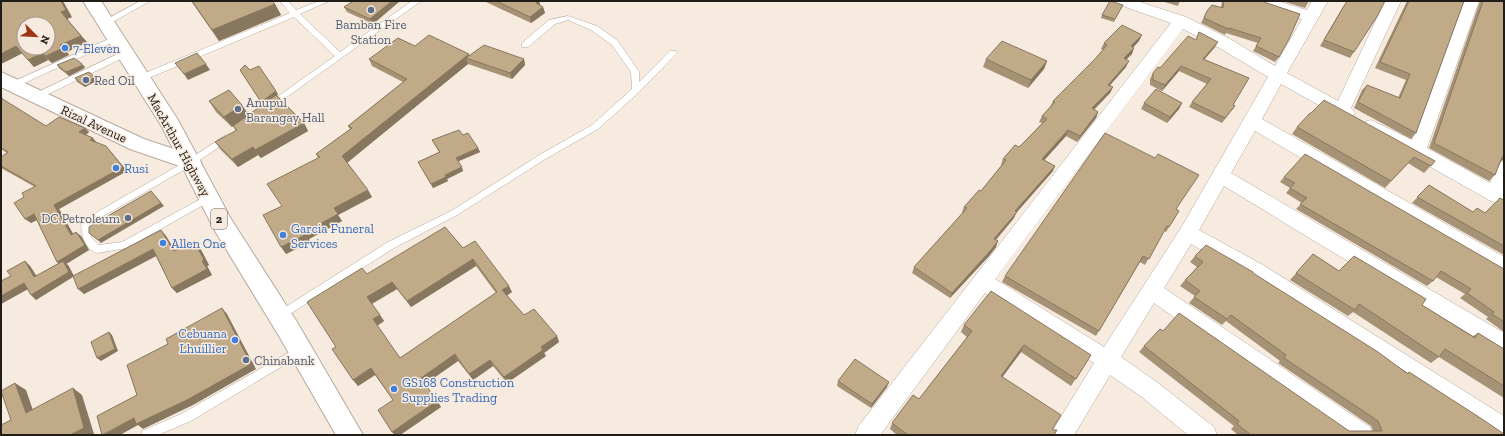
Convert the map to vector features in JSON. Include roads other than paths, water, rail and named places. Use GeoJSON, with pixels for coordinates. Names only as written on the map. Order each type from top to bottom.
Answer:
{"type":"FeatureCollection","features":[{"type":"Feature","properties":{"kind":"main road","name":"MacArthur Highway"},"geometry":{"type":"LineString","coordinates":[[92,1],[171,125],[239,252],[300,350],[350,435]]}},
{"type":"Feature","properties":{"kind":"main road","name":"Rizal Avenue"},"geometry":{"type":"LineString","coordinates":[[7,82],[137,144],[190,162]]}},
{"type":"Feature","properties":{"kind":"street"},"geometry":{"type":"LineString","coordinates":[[1122,1],[1181,21],[1224,43],[1277,75],[1500,197],[1504,168]]}},
{"type":"Feature","properties":{"kind":"street"},"geometry":{"type":"LineString","coordinates":[[1061,435],[1188,233],[1222,176],[1315,8],[1261,1]]}},
{"type":"Feature","properties":{"kind":"street"},"geometry":{"type":"LineString","coordinates":[[1342,110],[1393,1]]}},
{"type":"Feature","properties":{"kind":"street"},"geometry":{"type":"LineString","coordinates":[[1417,151],[1471,1]]}},
{"type":"Feature","properties":{"kind":"street"},"geometry":{"type":"LineString","coordinates":[[866,435],[1181,21]]}},
{"type":"Feature","properties":{"kind":"street"},"geometry":{"type":"LineString","coordinates":[[1252,122],[1504,267]]}},
{"type":"Feature","properties":{"kind":"street"},"geometry":{"type":"LineString","coordinates":[[1222,176],[1504,344]]}},
{"type":"Feature","properties":{"kind":"street"},"geometry":{"type":"LineString","coordinates":[[1188,233],[1256,271],[1504,429]]}},
{"type":"Feature","properties":{"kind":"street"},"geometry":{"type":"LineString","coordinates":[[982,281],[1107,360],[1150,390],[1206,435]]}},
{"type":"Feature","properties":{"kind":"street"},"geometry":{"type":"LineString","coordinates":[[1151,290],[1362,435]]}},
{"type":"Feature","properties":{"kind":"lane"},"geometry":{"type":"LineString","coordinates":[[37,96],[116,38],[146,1]]}},
{"type":"Feature","properties":{"kind":"lane"},"geometry":{"type":"LineString","coordinates":[[284,1],[295,14],[340,56]]}},
{"type":"Feature","properties":{"kind":"lane"},"geometry":{"type":"LineString","coordinates":[[141,78],[325,1]]}},
{"type":"Feature","properties":{"kind":"lane"},"geometry":{"type":"LineString","coordinates":[[262,112],[401,14],[417,1]]}},
{"type":"Feature","properties":{"kind":"lane"},"geometry":{"type":"LineString","coordinates":[[525,45],[552,22],[568,18],[594,28],[615,43],[635,72],[636,90]]}},
{"type":"Feature","properties":{"kind":"lane"},"geometry":{"type":"LineString","coordinates":[[7,82],[116,38]]}},
{"type":"Feature","properties":{"kind":"lane"},"geometry":{"type":"LineString","coordinates":[[279,316],[391,245],[454,213],[544,156],[595,127],[636,90],[673,53]]}},
{"type":"Feature","properties":{"kind":"lane"},"geometry":{"type":"LineString","coordinates":[[209,198],[124,245],[97,249],[87,238],[86,225],[102,213],[190,162],[230,135]]}},
{"type":"Feature","properties":{"kind":"lane"},"geometry":{"type":"LineString","coordinates":[[146,435],[187,417],[300,350]]}},
{"type":"Feature","properties":{"kind":"place","name":"Bamban Fire Station"},"geometry":{"type":"Point","coordinates":[371,10]}},
{"type":"Feature","properties":{"kind":"place","name":"7-Eleven"},"geometry":{"type":"Point","coordinates":[65,48]}},
{"type":"Feature","properties":{"kind":"place","name":"Red Oil"},"geometry":{"type":"Point","coordinates":[86,80]}},
{"type":"Feature","properties":{"kind":"place","name":"Anupul Barangay Hall"},"geometry":{"type":"Point","coordinates":[238,109]}},
{"type":"Feature","properties":{"kind":"place","name":"Rusi"},"geometry":{"type":"Point","coordinates":[116,168]}},
{"type":"Feature","properties":{"kind":"place","name":"DC Petroleum"},"geometry":{"type":"Point","coordinates":[128,218]}},
{"type":"Feature","properties":{"kind":"place","name":"Garcia Funeral Services"},"geometry":{"type":"Point","coordinates":[283,235]}},
{"type":"Feature","properties":{"kind":"place","name":"Allen One"},"geometry":{"type":"Point","coordinates":[163,243]}},
{"type":"Feature","properties":{"kind":"place","name":"Cebuana Lhuillier"},"geometry":{"type":"Point","coordinates":[235,340]}},
{"type":"Feature","properties":{"kind":"place","name":"Chinabank"},"geometry":{"type":"Point","coordinates":[246,360]}},
{"type":"Feature","properties":{"kind":"place","name":"GS168 Construction Supplies Trading"},"geometry":{"type":"Point","coordinates":[394,389]}}]}
